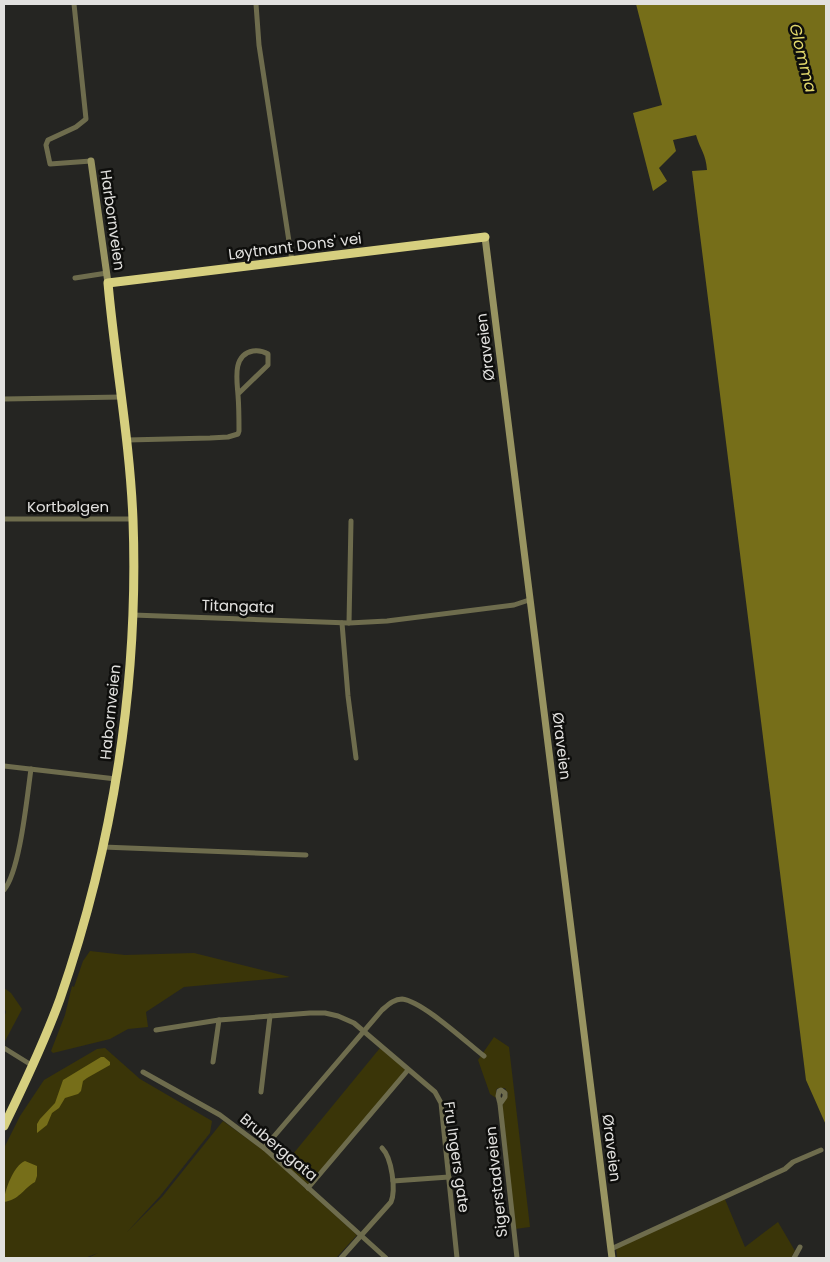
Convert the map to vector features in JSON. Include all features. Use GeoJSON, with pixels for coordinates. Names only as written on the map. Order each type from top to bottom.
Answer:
{"type":"FeatureCollection","features":[{"type":"Feature","properties":{"kind":"highway","name":"Løytnant Dons' vei"},"geometry":{"type":"LineString","coordinates":[[107,278],[292,261],[485,237]]}},
{"type":"Feature","properties":{"kind":"highway","name":"Habornveien"},"geometry":{"type":"LineString","coordinates":[[4,1126],[33,1066],[74,957],[103,846],[123,738],[133,615],[133,518],[127,440],[107,278]]}},
{"type":"Feature","properties":{"kind":"street"},"geometry":{"type":"LineString","coordinates":[[74,4],[86,119],[76,127],[48,140],[46,145],[50,164],[91,161]]}},
{"type":"Feature","properties":{"kind":"street"},"geometry":{"type":"LineString","coordinates":[[256,4],[259,45],[292,261]]}},
{"type":"Feature","properties":{"kind":"street","name":"Harbornveien"},"geometry":{"type":"LineString","coordinates":[[91,161],[107,278]]}},
{"type":"Feature","properties":{"kind":"street","name":"Øraveien"},"geometry":{"type":"LineString","coordinates":[[485,237],[612,1258]]}},
{"type":"Feature","properties":{"kind":"street"},"geometry":{"type":"LineString","coordinates":[[76,278],[107,278]]}},
{"type":"Feature","properties":{"kind":"street"},"geometry":{"type":"LineString","coordinates":[[127,440],[210,438],[236,435],[240,431],[236,375],[239,362],[243,355],[254,351],[268,354],[268,365],[238,394]]}},
{"type":"Feature","properties":{"kind":"street"},"geometry":{"type":"LineString","coordinates":[[4,399],[122,397]]}},
{"type":"Feature","properties":{"kind":"street","name":"Kortbølgen"},"geometry":{"type":"LineString","coordinates":[[4,518],[133,518]]}},
{"type":"Feature","properties":{"kind":"street"},"geometry":{"type":"LineString","coordinates":[[349,623],[351,521]]}},
{"type":"Feature","properties":{"kind":"street","name":"Titangata"},"geometry":{"type":"LineString","coordinates":[[133,615],[349,623],[407,619],[514,605],[529,600]]}},
{"type":"Feature","properties":{"kind":"street"},"geometry":{"type":"LineString","coordinates":[[342,623],[348,696],[356,758]]}},
{"type":"Feature","properties":{"kind":"street"},"geometry":{"type":"LineString","coordinates":[[4,766],[116,779]]}},
{"type":"Feature","properties":{"kind":"street"},"geometry":{"type":"LineString","coordinates":[[4,890],[10,879],[15,860],[31,769]]}},
{"type":"Feature","properties":{"kind":"street"},"geometry":{"type":"LineString","coordinates":[[103,846],[306,855]]}},
{"type":"Feature","properties":{"kind":"street"},"geometry":{"type":"LineString","coordinates":[[264,1148],[393,1000],[402,999],[413,1002],[484,1056]]}},
{"type":"Feature","properties":{"kind":"street","name":"Fru Ingers gate"},"geometry":{"type":"LineString","coordinates":[[156,1030],[219,1020],[325,1013],[338,1016],[364,1031],[435,1092],[441,1103],[457,1258]]}},
{"type":"Feature","properties":{"kind":"street"},"geometry":{"type":"LineString","coordinates":[[261,1092],[270,1016]]}},
{"type":"Feature","properties":{"kind":"street"},"geometry":{"type":"LineString","coordinates":[[213,1062],[219,1020]]}},
{"type":"Feature","properties":{"kind":"street"},"geometry":{"type":"LineString","coordinates":[[4,1048],[33,1066]]}},
{"type":"Feature","properties":{"kind":"street"},"geometry":{"type":"LineString","coordinates":[[308,1188],[408,1070]]}},
{"type":"Feature","properties":{"kind":"street","name":"Bruberggata"},"geometry":{"type":"LineString","coordinates":[[143,1072],[220,1114],[264,1148],[386,1258]]}},
{"type":"Feature","properties":{"kind":"street","name":"Sigerstadveien"},"geometry":{"type":"LineString","coordinates":[[500,1104],[516,1258]]}},
{"type":"Feature","properties":{"kind":"street"},"geometry":{"type":"LineString","coordinates":[[341,1258],[390,1202],[393,1196],[390,1162],[382,1148]]}},
{"type":"Feature","properties":{"kind":"street"},"geometry":{"type":"LineString","coordinates":[[611,1249],[785,1169],[793,1162],[820,1150]]}},
{"type":"Feature","properties":{"kind":"street"},"geometry":{"type":"LineString","coordinates":[[393,1181],[448,1177]]}},
{"type":"Feature","properties":{"kind":"street"},"geometry":{"type":"LineString","coordinates":[[794,1258],[800,1247]]}},
{"type":"Feature","properties":{"kind":"shaded area"},"geometry":{"type":"Polygon","coordinates":[[[90,951],[125,955],[194,953],[290,977],[184,987],[146,1012],[148,1027],[128,1029],[110,1039],[53,1053],[51,1051],[65,1015],[72,986],[74,987],[83,961],[90,951]]]}},
{"type":"Feature","properties":{"kind":"shaded area"},"geometry":{"type":"Polygon","coordinates":[[[4,988],[11,993],[22,1009],[4,1043],[4,1017],[6,1012],[4,1007],[4,988]]]}},
{"type":"Feature","properties":{"kind":"shaded area"},"geometry":{"type":"Polygon","coordinates":[[[494,1037],[509,1047],[530,1227],[515,1229],[502,1106],[508,1094],[505,1088],[498,1088],[496,1090],[496,1098],[490,1094],[478,1060],[494,1037]]]}},
{"type":"Feature","properties":{"kind":"shaded area"},"geometry":{"type":"Polygon","coordinates":[[[105,1048],[140,1079],[212,1121],[210,1133],[160,1196],[127,1232],[162,1197],[223,1121],[263,1150],[357,1235],[336,1258],[88,1258],[98,1253],[85,1258],[4,1258],[4,1148],[20,1116],[44,1080],[97,1049],[105,1048]]]}},
{"type":"Feature","properties":{"kind":"shaded area"},"geometry":{"type":"Polygon","coordinates":[[[380,1048],[406,1070],[308,1186],[284,1165],[380,1048]]]}},
{"type":"Feature","properties":{"kind":"shaded area"},"geometry":{"type":"Polygon","coordinates":[[[724,1197],[745,1247],[778,1222],[795,1251],[791,1258],[617,1258],[616,1247],[724,1197]]]}},
{"type":"Feature","properties":{"kind":"water","name":"Glomma"},"geometry":{"type":"Polygon","coordinates":[[[636,4],[826,4],[826,1125],[806,1080],[692,171],[707,170],[706,164],[696,135],[673,140],[676,151],[659,168],[667,181],[653,191],[633,113],[662,105],[636,4]]]}},
{"type":"Feature","properties":{"kind":"water"},"geometry":{"type":"Polygon","coordinates":[[[101,1057],[110,1062],[110,1065],[83,1081],[81,1091],[78,1094],[65,1098],[59,1108],[52,1113],[47,1125],[37,1133],[37,1124],[55,1103],[63,1080],[101,1057]]]}},
{"type":"Feature","properties":{"kind":"water"},"geometry":{"type":"Polygon","coordinates":[[[25,1161],[37,1166],[35,1182],[17,1197],[4,1202],[10,1179],[21,1163],[25,1161]]]}}]}
